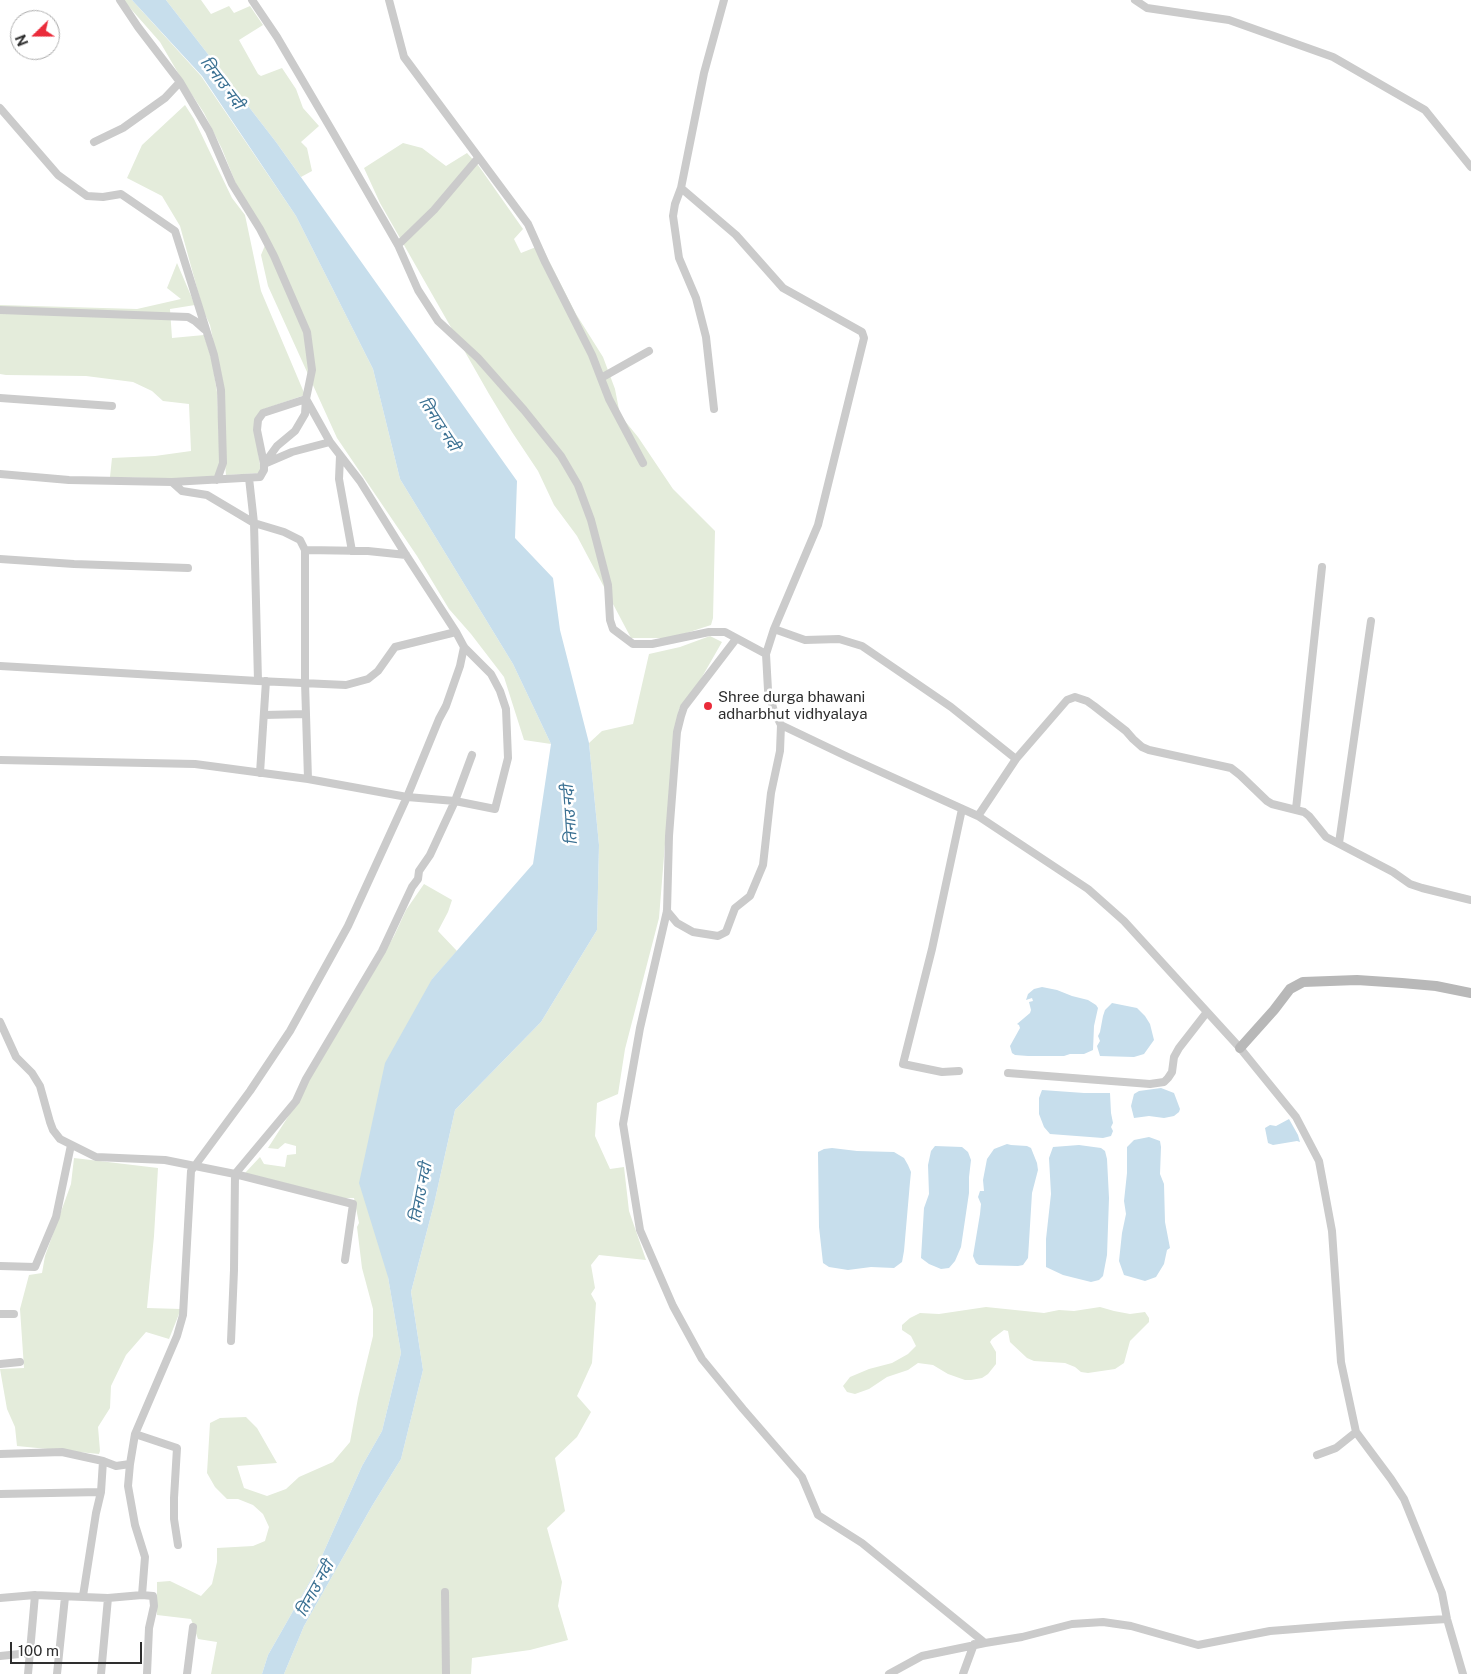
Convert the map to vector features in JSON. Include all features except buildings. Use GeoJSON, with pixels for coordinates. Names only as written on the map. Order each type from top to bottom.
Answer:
{"type":"FeatureCollection","features":[{"type":"Feature","properties":{"kind":"street"},"geometry":{"type":"LineString","coordinates":[[120,0],[180,82],[209,131],[232,184],[260,229],[307,332],[312,370],[305,414],[295,431],[278,446],[264,464]]}},
{"type":"Feature","properties":{"kind":"street"},"geometry":{"type":"LineString","coordinates":[[252,0],[277,37],[334,134],[398,245],[418,290],[438,321],[478,358],[524,410],[561,456],[578,485],[591,520],[608,585],[610,620],[613,629],[633,644],[652,644],[709,632],[725,632],[766,654]]}},
{"type":"Feature","properties":{"kind":"street"},"geometry":{"type":"LineString","coordinates":[[389,0],[404,57],[528,224],[592,355],[609,400],[643,464]]}},
{"type":"Feature","properties":{"kind":"street"},"geometry":{"type":"LineString","coordinates":[[714,409],[706,337],[696,298],[679,258],[673,216],[704,73],[724,0]]}},
{"type":"Feature","properties":{"kind":"street"},"geometry":{"type":"LineString","coordinates":[[1135,0],[1147,8],[1229,20],[1333,57],[1425,110],[1471,167]]}},
{"type":"Feature","properties":{"kind":"street"},"geometry":{"type":"LineString","coordinates":[[94,142],[123,128],[165,98],[180,82]]}},
{"type":"Feature","properties":{"kind":"street"},"geometry":{"type":"LineString","coordinates":[[0,108],[58,175],[87,196],[103,197],[121,194],[175,231],[204,329],[214,355],[220,390],[223,463],[217,480]]}},
{"type":"Feature","properties":{"kind":"street"},"geometry":{"type":"LineString","coordinates":[[398,245],[434,210],[478,158]]}},
{"type":"Feature","properties":{"kind":"street"},"geometry":{"type":"LineString","coordinates":[[667,911],[677,923],[693,932],[718,936],[726,932],[735,908],[750,896],[763,865],[771,793],[780,751],[782,725],[774,710],[768,690],[766,654],[774,629],[818,525],[864,338],[862,332],[783,288],[736,235],[680,188]]}},
{"type":"Feature","properties":{"kind":"street"},"geometry":{"type":"LineString","coordinates":[[0,310],[188,317],[204,329]]}},
{"type":"Feature","properties":{"kind":"street"},"geometry":{"type":"LineString","coordinates":[[601,378],[649,351]]}},
{"type":"Feature","properties":{"kind":"street"},"geometry":{"type":"LineString","coordinates":[[0,398],[112,406]]}},
{"type":"Feature","properties":{"kind":"street"},"geometry":{"type":"LineString","coordinates":[[0,760],[195,764],[260,772],[407,797],[455,801],[495,808],[508,758],[506,709],[500,691],[491,674],[464,647],[360,481],[330,442],[306,400]]}},
{"type":"Feature","properties":{"kind":"street"},"geometry":{"type":"LineString","coordinates":[[0,474],[69,480],[172,482],[260,477],[264,470],[264,464],[257,430],[258,420],[263,413],[306,400]]}},
{"type":"Feature","properties":{"kind":"street"},"geometry":{"type":"LineString","coordinates":[[264,464],[292,452],[330,442]]}},
{"type":"Feature","properties":{"kind":"street"},"geometry":{"type":"LineString","coordinates":[[340,456],[339,479],[352,551]]}},
{"type":"Feature","properties":{"kind":"street"},"geometry":{"type":"LineString","coordinates":[[249,478],[254,523],[264,715],[260,772]]}},
{"type":"Feature","properties":{"kind":"street"},"geometry":{"type":"LineString","coordinates":[[172,482],[182,490],[207,495],[254,523],[284,532],[300,540],[305,550],[305,682],[308,780]]}},
{"type":"Feature","properties":{"kind":"street"},"geometry":{"type":"LineString","coordinates":[[305,550],[406,555]]}},
{"type":"Feature","properties":{"kind":"street"},"geometry":{"type":"LineString","coordinates":[[0,559],[188,568]]}},
{"type":"Feature","properties":{"kind":"street"},"geometry":{"type":"LineString","coordinates":[[1296,809],[1322,567]]}},
{"type":"Feature","properties":{"kind":"street"},"geometry":{"type":"LineString","coordinates":[[1339,842],[1370,621]]}},
{"type":"Feature","properties":{"kind":"street"},"geometry":{"type":"LineString","coordinates":[[774,629],[804,640],[839,639],[862,646],[951,707],[1016,759]]}},
{"type":"Feature","properties":{"kind":"street"},"geometry":{"type":"LineString","coordinates":[[0,666],[346,685],[368,680],[378,671],[395,647],[456,632]]}},
{"type":"Feature","properties":{"kind":"street"},"geometry":{"type":"LineString","coordinates":[[736,639],[684,707],[678,732],[669,836],[667,911],[640,1028],[623,1124],[640,1230],[673,1306],[702,1360],[802,1477],[818,1515],[862,1543],[985,1643]]}},
{"type":"Feature","properties":{"kind":"street"},"geometry":{"type":"LineString","coordinates":[[142,1595],[146,1557],[135,1525],[128,1486],[130,1464],[135,1434],[177,1336],[183,1316],[191,1171],[250,1091],[290,1031],[348,926],[407,797],[438,719],[446,706],[460,666],[464,647]]}},
{"type":"Feature","properties":{"kind":"street"},"geometry":{"type":"LineString","coordinates":[[978,816],[1016,759],[1067,700],[1075,697],[1087,701],[1094,706],[1126,731],[1142,747],[1230,768],[1240,774],[1267,801],[1304,812],[1326,837],[1339,842],[1393,872],[1410,884],[1471,900]]}},
{"type":"Feature","properties":{"kind":"street"},"geometry":{"type":"LineString","coordinates":[[264,715],[306,714]]}},
{"type":"Feature","properties":{"kind":"street"},"geometry":{"type":"LineString","coordinates":[[782,725],[978,816],[1088,889],[1124,921],[1240,1048],[1296,1117],[1319,1161],[1332,1231],[1341,1362],[1356,1432],[1404,1499],[1442,1593],[1447,1619],[1463,1674]]}},
{"type":"Feature","properties":{"kind":"street"},"geometry":{"type":"LineString","coordinates":[[231,1341],[235,1174],[296,1101],[306,1079],[382,951],[412,886],[418,878],[419,871],[430,855],[455,801],[472,755]]}},
{"type":"Feature","properties":{"kind":"street"},"geometry":{"type":"LineString","coordinates":[[959,1071],[942,1072],[903,1064],[932,949],[962,809]]}},
{"type":"Feature","properties":{"kind":"street"},"geometry":{"type":"LineString","coordinates":[[1240,1048],[1290,989],[1303,982],[1357,980],[1402,982],[1471,993]]}},
{"type":"Feature","properties":{"kind":"street"},"geometry":{"type":"LineString","coordinates":[[1008,1073],[1150,1084],[1164,1082],[1172,1072],[1174,1058],[1179,1048],[1207,1012]]}},
{"type":"Feature","properties":{"kind":"street"},"geometry":{"type":"LineString","coordinates":[[0,1022],[16,1057],[32,1073],[40,1086],[53,1130],[60,1139],[96,1157],[165,1160],[235,1174],[352,1204],[345,1260]]}},
{"type":"Feature","properties":{"kind":"street"},"geometry":{"type":"LineString","coordinates":[[0,1044],[8,1040]]}},
{"type":"Feature","properties":{"kind":"street"},"geometry":{"type":"LineString","coordinates":[[0,1266],[35,1267],[56,1217],[71,1145]]}},
{"type":"Feature","properties":{"kind":"street"},"geometry":{"type":"LineString","coordinates":[[0,1314],[14,1314]]}},
{"type":"Feature","properties":{"kind":"street"},"geometry":{"type":"LineString","coordinates":[[0,1364],[20,1362]]}},
{"type":"Feature","properties":{"kind":"street"},"geometry":{"type":"LineString","coordinates":[[1318,1455],[1336,1448],[1356,1432]]}},
{"type":"Feature","properties":{"kind":"street"},"geometry":{"type":"LineString","coordinates":[[135,1434],[177,1448],[174,1505],[178,1545]]}},
{"type":"Feature","properties":{"kind":"street"},"geometry":{"type":"LineString","coordinates":[[0,1454],[62,1452],[103,1461],[116,1466],[130,1464]]}},
{"type":"Feature","properties":{"kind":"street"},"geometry":{"type":"LineString","coordinates":[[84,1596],[96,1513],[101,1492],[103,1461]]}},
{"type":"Feature","properties":{"kind":"street"},"geometry":{"type":"LineString","coordinates":[[0,1494],[101,1492]]}},
{"type":"Feature","properties":{"kind":"street"},"geometry":{"type":"LineString","coordinates":[[444,1592],[446,1674]]}},
{"type":"Feature","properties":{"kind":"street"},"geometry":{"type":"LineString","coordinates":[[0,1598],[35,1595],[108,1598],[153,1596],[154,1606],[149,1628],[146,1674]]}},
{"type":"Feature","properties":{"kind":"street"},"geometry":{"type":"LineString","coordinates":[[28,1674],[35,1595]]}},
{"type":"Feature","properties":{"kind":"street"},"geometry":{"type":"LineString","coordinates":[[57,1674],[65,1597]]}},
{"type":"Feature","properties":{"kind":"street"},"geometry":{"type":"LineString","coordinates":[[101,1674],[108,1598]]}},
{"type":"Feature","properties":{"kind":"street"},"geometry":{"type":"LineString","coordinates":[[889,1674],[922,1656],[974,1644],[1022,1637],[1072,1624],[1104,1622],[1131,1626],[1198,1645],[1270,1632],[1447,1619]]}},
{"type":"Feature","properties":{"kind":"street"},"geometry":{"type":"LineString","coordinates":[[186,1674],[193,1628]]}},
{"type":"Feature","properties":{"kind":"street"},"geometry":{"type":"LineString","coordinates":[[963,1674],[974,1644]]}},
{"type":"Feature","properties":{"kind":"street"},"geometry":{"type":"LineString","coordinates":[[0,1656],[29,1653]]}},
{"type":"Feature","properties":{"kind":"green space"},"geometry":{"type":"Polygon","coordinates":[[[123,0],[132,0],[201,76],[296,216],[373,369],[400,479],[513,664],[551,744],[524,740],[504,677],[449,609],[417,556],[337,438],[268,286],[261,255],[266,243],[257,220],[236,184],[222,149],[204,113],[160,42],[123,0]]]}},
{"type":"Feature","properties":{"kind":"green space"},"geometry":{"type":"Polygon","coordinates":[[[166,0],[201,0],[211,14],[229,6],[234,13],[250,6],[263,25],[239,40],[258,74],[261,76],[282,68],[296,89],[303,108],[319,126],[301,142],[307,148],[312,171],[301,177],[166,0]]]}},
{"type":"Feature","properties":{"kind":"green space"},"geometry":{"type":"Polygon","coordinates":[[[185,105],[194,119],[232,198],[245,215],[261,291],[305,395],[261,410],[254,423],[261,473],[226,475],[215,349],[210,325],[203,310],[180,226],[162,196],[127,178],[142,145],[185,105]]]}},
{"type":"Feature","properties":{"kind":"green space"},"geometry":{"type":"Polygon","coordinates":[[[403,143],[422,148],[446,166],[467,153],[478,165],[523,229],[514,239],[521,253],[541,245],[576,314],[603,357],[615,389],[620,415],[638,437],[673,489],[715,531],[713,618],[711,625],[671,638],[631,638],[577,536],[554,505],[538,471],[489,394],[380,203],[364,168],[403,143]]]}},
{"type":"Feature","properties":{"kind":"green space"},"geometry":{"type":"Polygon","coordinates":[[[177,263],[195,305],[170,309],[172,338],[204,335],[212,361],[217,392],[220,465],[216,477],[191,479],[110,477],[112,458],[155,456],[191,451],[189,404],[163,401],[152,391],[133,382],[86,376],[0,374],[0,305],[137,309],[181,299],[167,288],[177,263]]]}},
{"type":"Feature","properties":{"kind":"green space"},"geometry":{"type":"Polygon","coordinates":[[[710,636],[722,642],[698,684],[679,709],[672,757],[659,918],[625,1049],[618,1094],[597,1103],[595,1136],[610,1169],[624,1167],[629,1211],[646,1260],[599,1255],[591,1265],[595,1288],[591,1294],[596,1303],[592,1363],[577,1396],[591,1412],[577,1437],[555,1458],[565,1511],[547,1528],[562,1582],[558,1606],[568,1640],[530,1650],[472,1658],[471,1674],[284,1674],[304,1626],[401,1459],[423,1370],[411,1292],[434,1204],[455,1110],[541,1022],[597,930],[599,845],[589,743],[602,731],[633,724],[649,654],[680,647],[710,636]]]}},
{"type":"Feature","properties":{"kind":"green space"},"geometry":{"type":"Polygon","coordinates":[[[424,884],[452,900],[438,931],[457,951],[432,979],[388,1277],[401,1353],[382,1431],[362,1466],[313,1576],[268,1655],[262,1674],[211,1674],[217,1642],[198,1639],[191,1619],[157,1615],[157,1582],[170,1581],[201,1596],[212,1584],[217,1562],[217,1548],[253,1546],[265,1541],[269,1527],[263,1514],[253,1505],[238,1499],[227,1499],[215,1487],[207,1473],[210,1423],[220,1418],[246,1417],[257,1428],[277,1463],[237,1466],[244,1488],[267,1496],[286,1489],[299,1477],[333,1462],[350,1442],[358,1398],[373,1336],[373,1309],[362,1268],[357,1227],[359,1223],[354,1198],[344,1198],[245,1173],[260,1157],[264,1164],[285,1167],[287,1155],[296,1154],[296,1146],[285,1143],[278,1149],[268,1148],[293,1109],[315,1065],[359,997],[394,936],[406,910],[424,884]]]}},
{"type":"Feature","properties":{"kind":"green space"},"geometry":{"type":"Polygon","coordinates":[[[74,1158],[158,1168],[147,1308],[181,1309],[169,1339],[146,1332],[126,1355],[111,1386],[110,1408],[98,1427],[99,1454],[17,1446],[15,1427],[7,1409],[0,1369],[24,1368],[20,1309],[29,1275],[42,1273],[45,1256],[71,1184],[74,1158]]]}},
{"type":"Feature","properties":{"kind":"green space"},"geometry":{"type":"Polygon","coordinates":[[[986,1307],[1044,1313],[1100,1307],[1130,1314],[1145,1312],[1149,1322],[1130,1341],[1124,1363],[1115,1369],[1088,1373],[1081,1372],[1065,1363],[1034,1361],[1027,1358],[1010,1342],[1008,1331],[1004,1330],[990,1342],[996,1352],[996,1364],[982,1378],[965,1380],[948,1374],[933,1365],[918,1363],[908,1370],[887,1377],[869,1389],[855,1394],[847,1392],[843,1386],[850,1377],[869,1369],[892,1363],[908,1354],[916,1346],[911,1336],[902,1330],[902,1325],[910,1318],[920,1313],[939,1314],[986,1307]]]}},
{"type":"Feature","properties":{"kind":"water","name":"तिनाउ नदी"},"geometry":{"type":"Polygon","coordinates":[[[132,0],[166,0],[276,142],[517,481],[515,538],[553,578],[560,630],[589,743],[599,845],[597,930],[541,1022],[455,1110],[434,1204],[411,1292],[423,1370],[401,1459],[304,1626],[284,1674],[262,1674],[268,1655],[313,1576],[362,1466],[382,1431],[401,1353],[388,1277],[359,1183],[385,1063],[432,979],[533,864],[551,744],[513,664],[400,479],[373,369],[296,216],[202,76],[132,0]]]}},
{"type":"Feature","properties":{"kind":"water"},"geometry":{"type":"Polygon","coordinates":[[[1042,987],[1088,1000],[1096,1005],[1098,1008],[1094,1026],[1093,1050],[1084,1054],[1064,1056],[1028,1056],[1012,1053],[1010,1046],[1020,1028],[1017,1024],[1031,1010],[1029,1002],[1033,1001],[1032,998],[1026,1000],[1028,994],[1034,989],[1042,987]]]}},
{"type":"Feature","properties":{"kind":"water"},"geometry":{"type":"Polygon","coordinates":[[[1112,1003],[1137,1008],[1145,1016],[1150,1024],[1154,1040],[1144,1054],[1134,1057],[1100,1056],[1097,1046],[1100,1041],[1098,1036],[1105,1010],[1112,1003]]]}},
{"type":"Feature","properties":{"kind":"water"},"geometry":{"type":"Polygon","coordinates":[[[1161,1088],[1174,1093],[1180,1109],[1179,1112],[1174,1116],[1164,1118],[1149,1116],[1134,1118],[1131,1106],[1134,1094],[1139,1091],[1161,1088]]]}},
{"type":"Feature","properties":{"kind":"water"},"geometry":{"type":"Polygon","coordinates":[[[1042,1090],[1110,1093],[1113,1123],[1111,1136],[1103,1138],[1050,1134],[1044,1127],[1039,1114],[1039,1098],[1042,1090]]]}},
{"type":"Feature","properties":{"kind":"water"},"geometry":{"type":"Polygon","coordinates":[[[1289,1119],[1300,1142],[1273,1145],[1268,1143],[1265,1128],[1270,1125],[1276,1126],[1289,1119]]]}},
{"type":"Feature","properties":{"kind":"water"},"geometry":{"type":"Polygon","coordinates":[[[1149,1137],[1160,1141],[1160,1174],[1164,1184],[1165,1222],[1170,1248],[1167,1250],[1164,1264],[1156,1277],[1145,1281],[1124,1275],[1119,1261],[1126,1214],[1124,1201],[1127,1147],[1134,1140],[1149,1137]]]}},
{"type":"Feature","properties":{"kind":"water"},"geometry":{"type":"Polygon","coordinates":[[[1007,1144],[1031,1148],[1037,1163],[1038,1170],[1032,1193],[1028,1258],[1023,1265],[1018,1266],[979,1265],[973,1256],[981,1204],[978,1197],[980,1191],[984,1191],[983,1180],[987,1159],[994,1149],[1007,1144]]]}},
{"type":"Feature","properties":{"kind":"water"},"geometry":{"type":"Polygon","coordinates":[[[1079,1145],[1101,1148],[1105,1151],[1107,1159],[1109,1198],[1107,1255],[1103,1276],[1099,1280],[1091,1282],[1063,1275],[1046,1267],[1046,1239],[1051,1194],[1049,1158],[1053,1147],[1079,1145]]]}},
{"type":"Feature","properties":{"kind":"water"},"geometry":{"type":"Polygon","coordinates":[[[935,1146],[962,1147],[968,1152],[971,1160],[969,1193],[961,1247],[955,1261],[949,1268],[941,1269],[921,1258],[924,1208],[929,1194],[928,1165],[931,1151],[935,1146]]]}},
{"type":"Feature","properties":{"kind":"water"},"geometry":{"type":"Polygon","coordinates":[[[832,1148],[894,1152],[904,1158],[908,1165],[911,1172],[904,1251],[902,1262],[894,1268],[871,1267],[848,1270],[829,1267],[823,1263],[819,1227],[818,1152],[832,1148]]]}},
{"type":"Feature","properties":{"kind":"place","name":"Shree durga bhawani adharbhut vidhyalaya"},"geometry":{"type":"Point","coordinates":[708,706]}}]}
